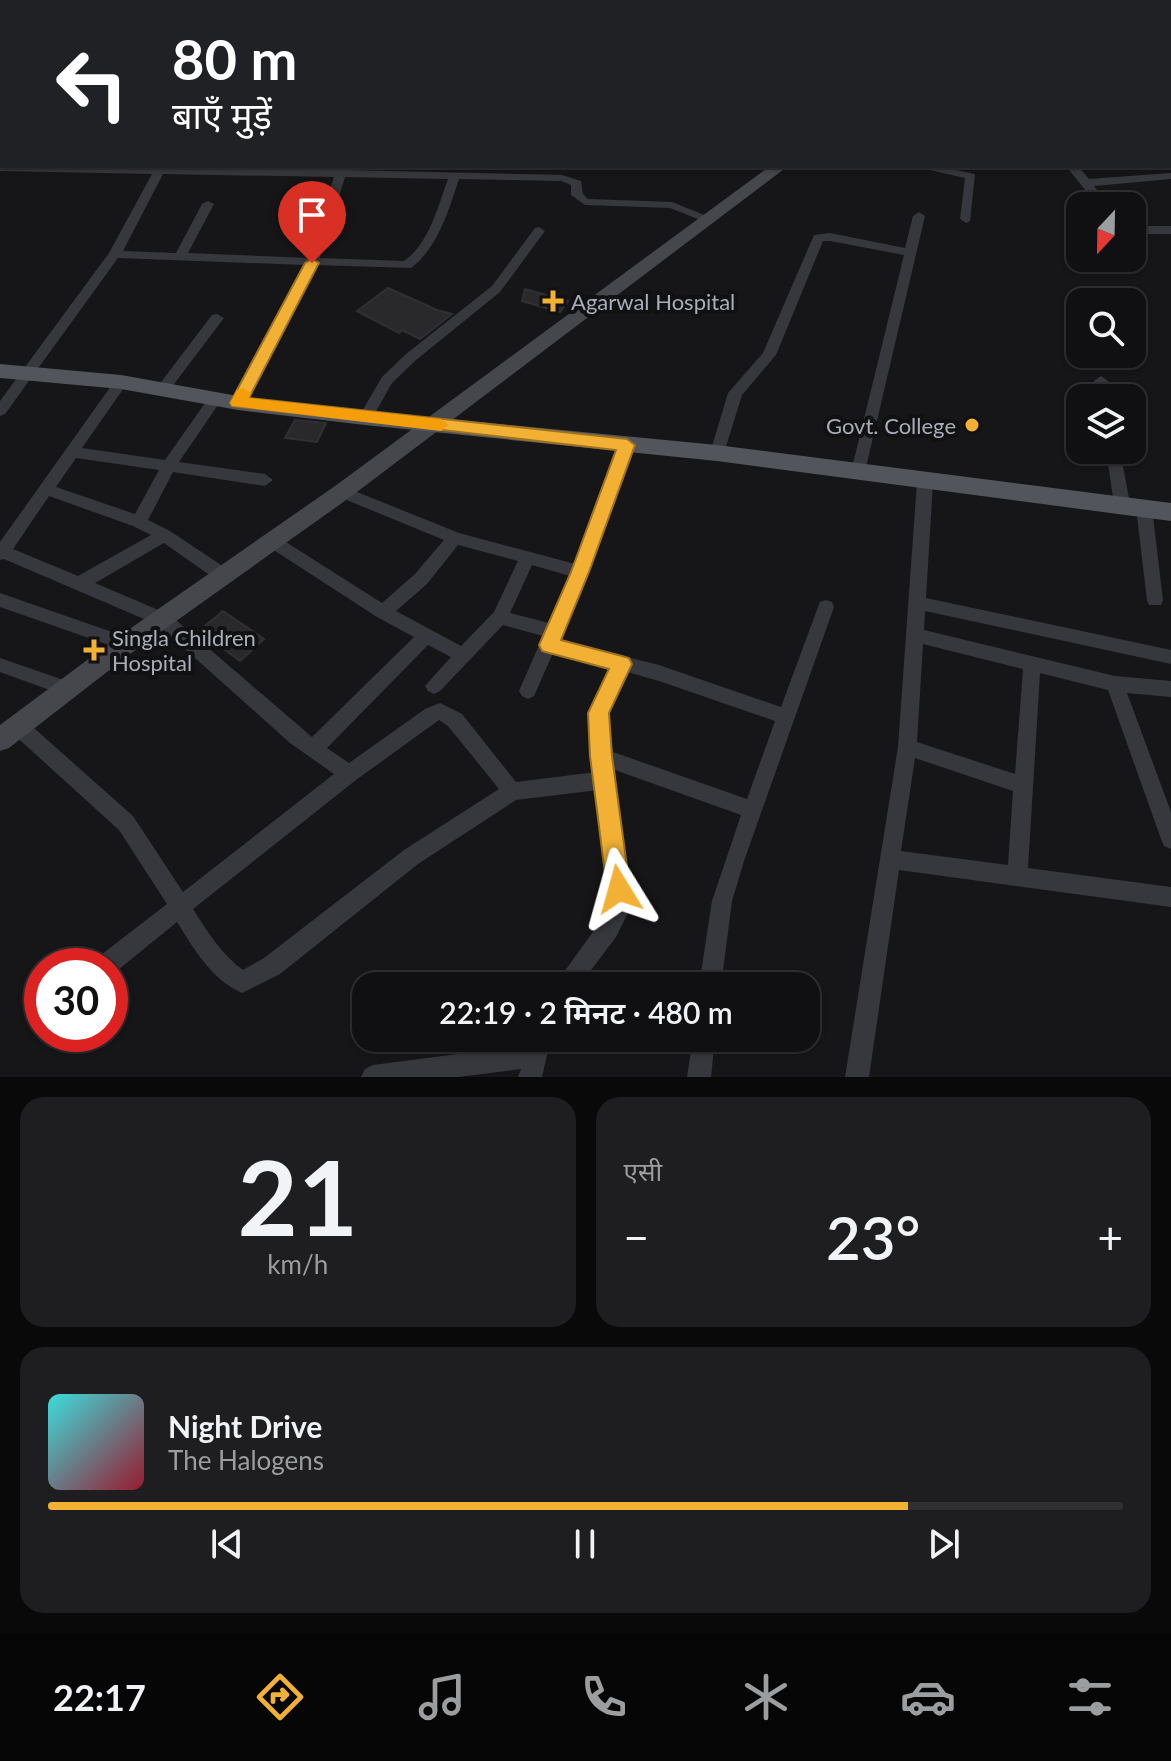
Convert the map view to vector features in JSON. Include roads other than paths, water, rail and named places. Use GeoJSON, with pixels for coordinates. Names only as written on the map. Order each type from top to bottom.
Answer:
{"type":"FeatureCollection","features":[{"type":"Feature","properties":{"kind":"main road"},"geometry":{"type":"LineString","coordinates":[[0,740],[126,644],[342,492],[777,168]]}},
{"type":"Feature","properties":{"kind":"main road"},"geometry":{"type":"LineString","coordinates":[[0,371],[121,382],[238,403],[365,418],[717,453],[1171,512]]}},
{"type":"Feature","properties":{"kind":"street"},"geometry":{"type":"LineString","coordinates":[[0,168],[415,170],[455,176],[516,171],[570,179],[577,183],[577,195],[585,202],[678,206],[708,219]]}},
{"type":"Feature","properties":{"kind":"street"},"geometry":{"type":"LineString","coordinates":[[929,168],[971,176],[966,219]]}},
{"type":"Feature","properties":{"kind":"street"},"geometry":{"type":"LineString","coordinates":[[1073,168],[1092,192]]}},
{"type":"Feature","properties":{"kind":"street"},"geometry":{"type":"LineString","coordinates":[[238,403],[312,263],[342,170]]}},
{"type":"Feature","properties":{"kind":"street"},"geometry":{"type":"LineString","coordinates":[[0,411],[115,254],[159,171]]}},
{"type":"Feature","properties":{"kind":"street"},"geometry":{"type":"LineString","coordinates":[[115,254],[399,266],[415,262],[442,211],[455,176]]}},
{"type":"Feature","properties":{"kind":"street"},"geometry":{"type":"LineString","coordinates":[[1084,183],[1171,176]]}},
{"type":"Feature","properties":{"kind":"street"},"geometry":{"type":"LineString","coordinates":[[181,255],[208,204]]}},
{"type":"Feature","properties":{"kind":"street"},"geometry":{"type":"LineString","coordinates":[[859,472],[919,216]]}},
{"type":"Feature","properties":{"kind":"street"},"geometry":{"type":"LineString","coordinates":[[1146,230],[1171,230]]}},
{"type":"Feature","properties":{"kind":"street"},"geometry":{"type":"LineString","coordinates":[[365,418],[387,380],[496,289],[539,231]]}},
{"type":"Feature","properties":{"kind":"street"},"geometry":{"type":"LineString","coordinates":[[717,453],[735,393],[769,355],[818,238],[830,237],[911,253]]}},
{"type":"Feature","properties":{"kind":"street"},"geometry":{"type":"LineString","coordinates":[[163,389],[217,318]]}},
{"type":"Feature","properties":{"kind":"street"},"geometry":{"type":"LineString","coordinates":[[121,382],[1,552],[164,620],[297,737],[349,774]]}},
{"type":"Feature","properties":{"kind":"street"},"geometry":{"type":"LineString","coordinates":[[139,522],[168,467],[215,399]]}},
{"type":"Feature","properties":{"kind":"street"},"geometry":{"type":"LineString","coordinates":[[528,691],[580,572],[627,445]]}},
{"type":"Feature","properties":{"kind":"street"},"geometry":{"type":"LineString","coordinates":[[72,452],[265,480]]}},
{"type":"Feature","properties":{"kind":"street"},"geometry":{"type":"LineString","coordinates":[[1118,464],[1133,506],[1155,600]]}},
{"type":"Feature","properties":{"kind":"street"},"geometry":{"type":"LineString","coordinates":[[857,1077],[907,747],[925,482]]}},
{"type":"Feature","properties":{"kind":"street"},"geometry":{"type":"LineString","coordinates":[[46,489],[139,522],[164,535],[224,576]]}},
{"type":"Feature","properties":{"kind":"street"},"geometry":{"type":"LineString","coordinates":[[342,492],[455,538],[580,572]]}},
{"type":"Feature","properties":{"kind":"street"},"geometry":{"type":"LineString","coordinates":[[81,583],[164,535]]}},
{"type":"Feature","properties":{"kind":"street"},"geometry":{"type":"LineString","coordinates":[[383,612],[421,579],[455,538]]}},
{"type":"Feature","properties":{"kind":"street"},"geometry":{"type":"LineString","coordinates":[[272,541],[383,612],[463,655]]}},
{"type":"Feature","properties":{"kind":"street"},"geometry":{"type":"LineString","coordinates":[[434,686],[500,617],[527,559]]}},
{"type":"Feature","properties":{"kind":"street"},"geometry":{"type":"LineString","coordinates":[[0,600],[126,644]]}},
{"type":"Feature","properties":{"kind":"street"},"geometry":{"type":"LineString","coordinates":[[918,603],[1171,657]]}},
{"type":"Feature","properties":{"kind":"street"},"geometry":{"type":"LineString","coordinates":[[712,972],[722,901],[826,607]]}},
{"type":"Feature","properties":{"kind":"street"},"geometry":{"type":"LineString","coordinates":[[500,617],[622,664],[659,673],[786,717]]}},
{"type":"Feature","properties":{"kind":"street"},"geometry":{"type":"LineString","coordinates":[[916,635],[1115,684],[1171,689]]}},
{"type":"Feature","properties":{"kind":"street"},"geometry":{"type":"LineString","coordinates":[[314,748],[425,637]]}},
{"type":"Feature","properties":{"kind":"street"},"geometry":{"type":"LineString","coordinates":[[576,972],[609,930],[618,913],[619,889],[601,756],[599,713],[622,664]]}},
{"type":"Feature","properties":{"kind":"street"},"geometry":{"type":"LineString","coordinates":[[0,665],[69,689]]}},
{"type":"Feature","properties":{"kind":"street"},"geometry":{"type":"LineString","coordinates":[[1017,876],[1032,665]]}},
{"type":"Feature","properties":{"kind":"street"},"geometry":{"type":"LineString","coordinates":[[1115,684],[1171,839]]}},
{"type":"Feature","properties":{"kind":"street"},"geometry":{"type":"LineString","coordinates":[[128,948],[349,774],[440,711],[455,720],[512,791]]}},
{"type":"Feature","properties":{"kind":"street"},"geometry":{"type":"LineString","coordinates":[[18,726],[141,840],[180,908],[230,977],[242,982],[253,978],[411,857],[512,791],[604,780]]}},
{"type":"Feature","properties":{"kind":"street"},"geometry":{"type":"LineString","coordinates":[[907,747],[1025,786]]}},
{"type":"Feature","properties":{"kind":"street"},"geometry":{"type":"LineString","coordinates":[[601,756],[752,810]]}},
{"type":"Feature","properties":{"kind":"street"},"geometry":{"type":"LineString","coordinates":[[890,859],[1171,897]]}},
{"type":"Feature","properties":{"kind":"street"},"geometry":{"type":"LineString","coordinates":[[699,1077],[702,1052]]}},
{"type":"Feature","properties":{"kind":"street"},"geometry":{"type":"LineString","coordinates":[[373,1077],[535,1057]]}},
{"type":"Feature","properties":{"kind":"place","name":"Agarwal Hospital"},"geometry":{"type":"Point","coordinates":[553,301]}},
{"type":"Feature","properties":{"kind":"place","name":"Govt. College"},"geometry":{"type":"Point","coordinates":[972,425]}},
{"type":"Feature","properties":{"kind":"place","name":"Singla Children Hospital"},"geometry":{"type":"Point","coordinates":[94,650]}}]}
